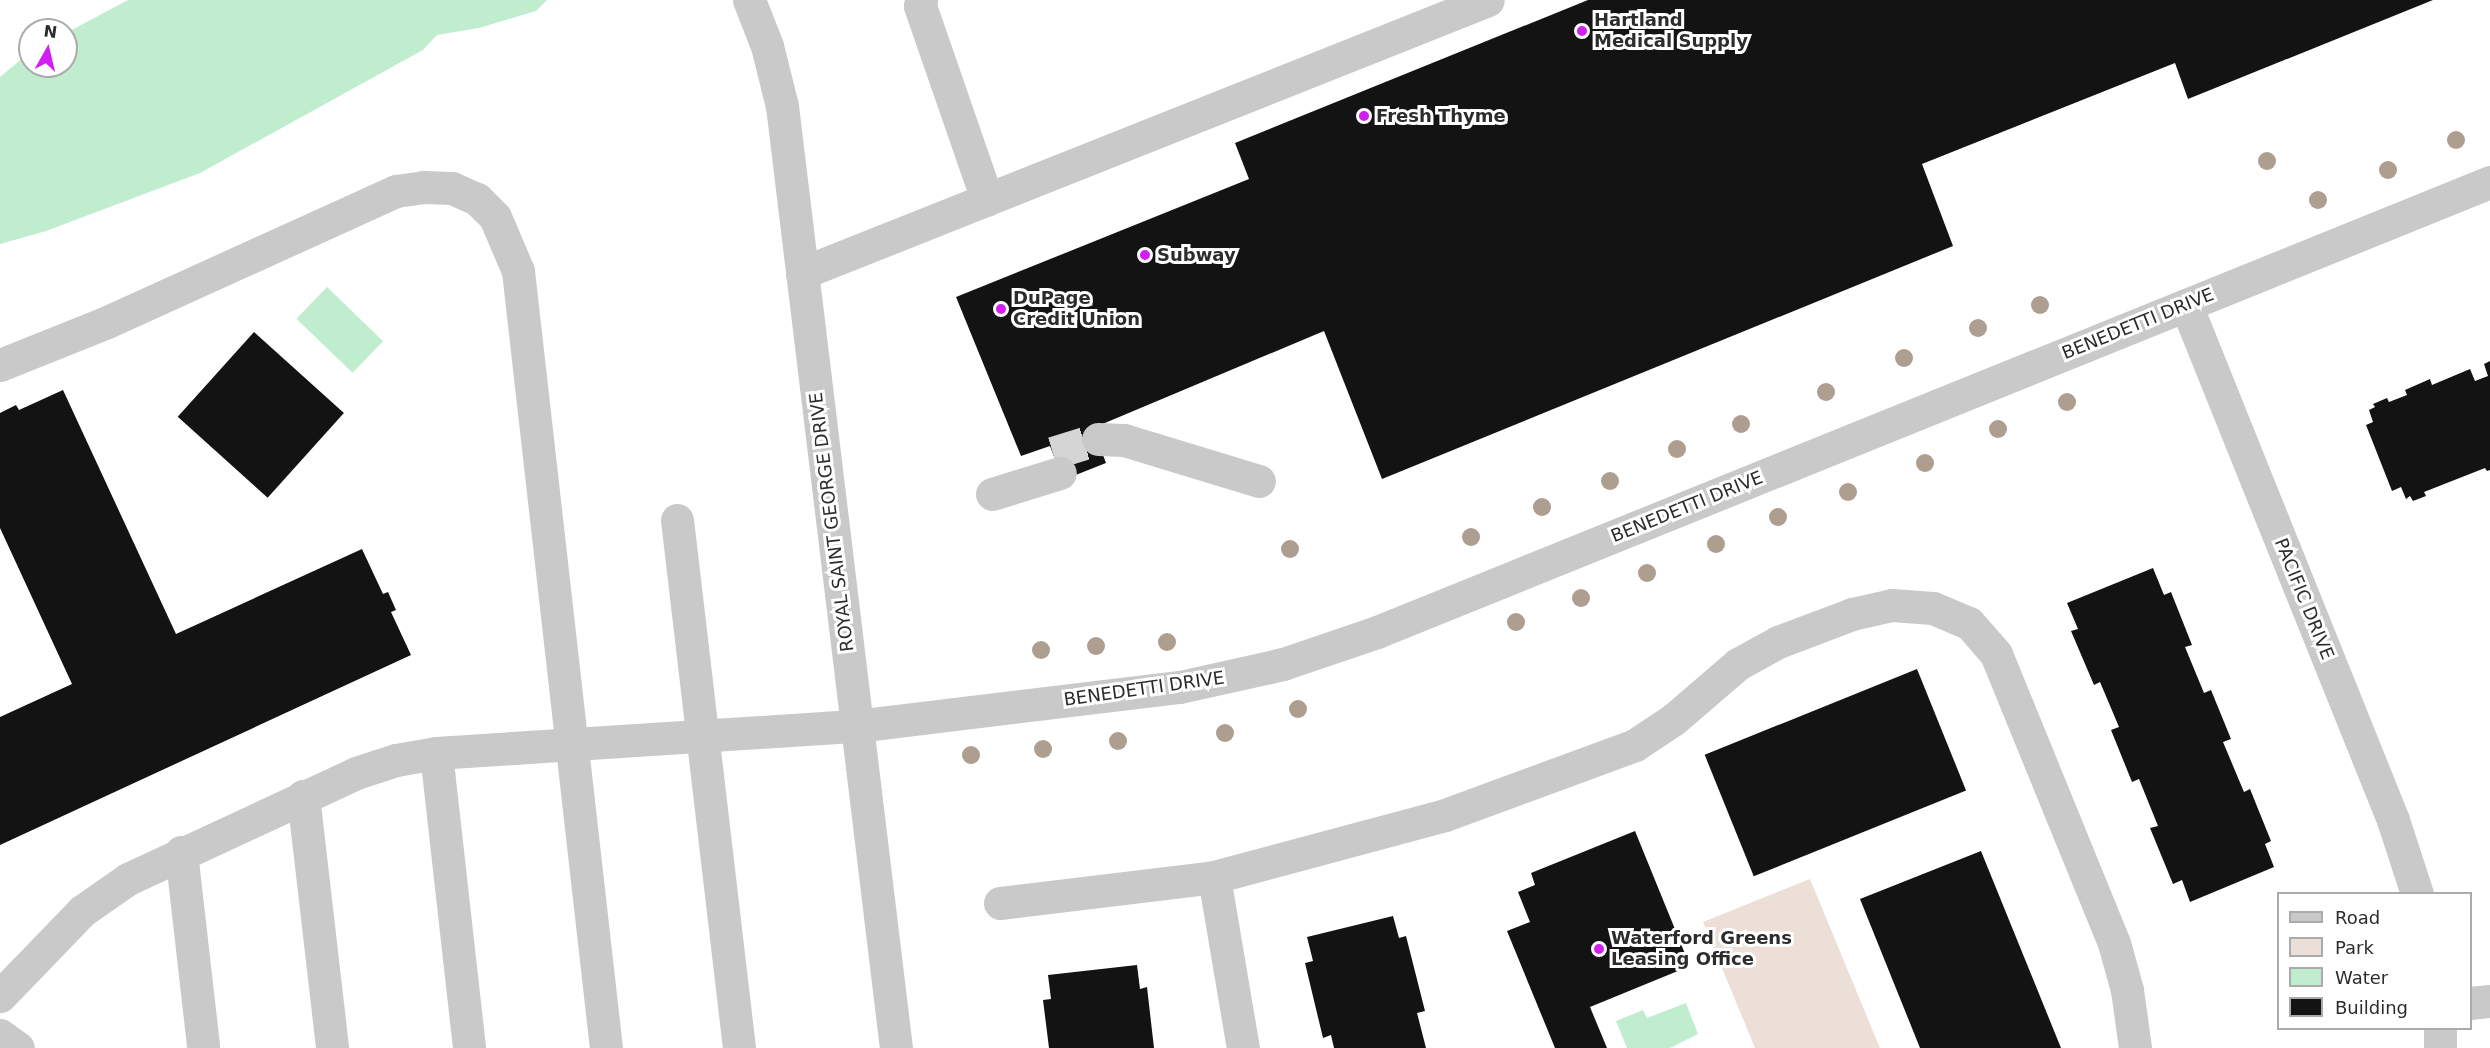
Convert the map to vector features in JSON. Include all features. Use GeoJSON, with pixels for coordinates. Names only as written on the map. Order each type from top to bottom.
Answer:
{"type":"FeatureCollection","features":[{"type":"Feature","properties":{"kind":"street","name":"ROYAL SAINT GEORGE DRIVE"},"geometry":{"type":"LineString","coordinates":[[749,0],[766,46],[782,106],[896,1048]]}},
{"type":"Feature","properties":{"kind":"street"},"geometry":{"type":"LineString","coordinates":[[921,0],[920,6],[987,200]]}},
{"type":"Feature","properties":{"kind":"street"},"geometry":{"type":"LineString","coordinates":[[802,273],[1488,0]]}},
{"type":"Feature","properties":{"kind":"street","name":"BENEDETTI DRIVE"},"geometry":{"type":"LineString","coordinates":[[0,996],[82,911],[128,879],[303,796],[386,763],[436,753],[856,726],[1180,687],[1283,664],[1377,632],[2490,182]]}},
{"type":"Feature","properties":{"kind":"street"},"geometry":{"type":"LineString","coordinates":[[0,364],[105,323],[396,191],[423,187],[452,188],[477,199],[495,217],[518,271],[606,1048]]}},
{"type":"Feature","properties":{"kind":"street","name":"PACIFIC DRIVE"},"geometry":{"type":"LineString","coordinates":[[2186,305],[2393,820],[2416,892]]}},
{"type":"Feature","properties":{"kind":"street"},"geometry":{"type":"LineString","coordinates":[[1101,448],[1144,446],[1259,481]]}},
{"type":"Feature","properties":{"kind":"street"},"geometry":{"type":"LineString","coordinates":[[988,484],[1057,463]]}},
{"type":"Feature","properties":{"kind":"street"},"geometry":{"type":"LineString","coordinates":[[678,520],[739,1048]]}},
{"type":"Feature","properties":{"kind":"street"},"geometry":{"type":"LineString","coordinates":[[1000,903],[1214,877],[1445,815],[1635,745],[1674,719],[1738,664],[1778,642],[1852,614],[1892,605],[1933,608],[1969,622],[1996,654],[2114,943],[2127,990],[2135,1048]]}},
{"type":"Feature","properties":{"kind":"street"},"geometry":{"type":"LineString","coordinates":[[436,753],[469,1048]]}},
{"type":"Feature","properties":{"kind":"street"},"geometry":{"type":"LineString","coordinates":[[303,796],[332,1048]]}},
{"type":"Feature","properties":{"kind":"street"},"geometry":{"type":"LineString","coordinates":[[181,852],[203,1046]]}},
{"type":"Feature","properties":{"kind":"street"},"geometry":{"type":"LineString","coordinates":[[1214,877],[1243,1048]]}},
{"type":"Feature","properties":{"kind":"street"},"geometry":{"type":"LineString","coordinates":[[2472,1003],[2490,1000]]}},
{"type":"Feature","properties":{"kind":"street"},"geometry":{"type":"LineString","coordinates":[[2440,1030],[2440,1048]]}},
{"type":"Feature","properties":{"kind":"street"},"geometry":{"type":"LineString","coordinates":[[0,1035],[18,1048]]}},
{"type":"Feature","properties":{"kind":"green space"},"geometry":{"type":"Polygon","coordinates":[[[1810,879],[1880,1048],[1755,1048],[1703,922],[1810,879]]]}},
{"type":"Feature","properties":{"kind":"water"},"geometry":{"type":"Polygon","coordinates":[[[128,0],[547,0],[536,11],[479,28],[437,35],[423,50],[200,173],[46,231],[0,244],[0,77],[18,62],[18,78],[78,78],[78,27],[128,0]]]}},
{"type":"Feature","properties":{"kind":"water"},"geometry":{"type":"Polygon","coordinates":[[[327,287],[383,341],[353,373],[296,319],[327,287]]]}},
{"type":"Feature","properties":{"kind":"water"},"geometry":{"type":"Polygon","coordinates":[[[1686,1003],[1698,1034],[1670,1048],[1627,1048],[1616,1021],[1643,1010],[1647,1018],[1686,1003]]]}},
{"type":"Feature","properties":{"kind":"building"},"geometry":{"type":"Polygon","coordinates":[[[1588,0],[2433,0],[2188,99],[2175,63],[1922,164],[1953,246],[1382,479],[1324,331],[1093,428],[1106,463],[1063,480],[1050,446],[1021,456],[956,297],[1249,179],[1235,143],[1588,0]]]}},
{"type":"Feature","properties":{"kind":"building"},"geometry":{"type":"Polygon","coordinates":[[[254,332],[344,413],[268,498],[178,417],[254,332]]]}},
{"type":"Feature","properties":{"kind":"building"},"geometry":{"type":"Polygon","coordinates":[[[2490,361],[2490,470],[2487,471],[2485,468],[2424,492],[2426,496],[2413,501],[2410,496],[2406,499],[2401,487],[2392,491],[2366,425],[2373,422],[2369,410],[2375,407],[2373,404],[2387,398],[2389,402],[2407,395],[2405,390],[2430,379],[2432,385],[2470,369],[2475,381],[2488,376],[2484,364],[2490,361]]]}},
{"type":"Feature","properties":{"kind":"building"},"geometry":{"type":"Polygon","coordinates":[[[63,390],[176,634],[362,549],[383,594],[388,592],[396,610],[391,612],[411,655],[0,845],[0,717],[72,684],[0,528],[0,413],[16,405],[19,410],[63,390]]]}},
{"type":"Feature","properties":{"kind":"building"},"geometry":{"type":"Polygon","coordinates":[[[2153,568],[2164,595],[2171,592],[2192,645],[2185,647],[2204,693],[2211,690],[2231,739],[2223,742],[2244,792],[2250,789],[2271,841],[2265,844],[2274,867],[2190,902],[2182,880],[2173,884],[2150,828],[2158,826],[2139,779],[2132,782],[2111,730],[2119,727],[2100,682],[2094,685],[2071,631],[2078,629],[2067,603],[2153,568]]]}},
{"type":"Feature","properties":{"kind":"building"},"geometry":{"type":"Polygon","coordinates":[[[1917,669],[1966,790],[1754,876],[1705,755],[1917,669]]]}},
{"type":"Feature","properties":{"kind":"building","name":"Waterford Greens Leasing Office"},"geometry":{"type":"Polygon","coordinates":[[[1635,831],[1690,966],[1590,1007],[1607,1048],[1555,1048],[1507,931],[1530,922],[1518,892],[1535,885],[1531,873],[1635,831]]]}},
{"type":"Feature","properties":{"kind":"building"},"geometry":{"type":"Polygon","coordinates":[[[1981,851],[2061,1048],[1920,1048],[1860,899],[1981,851]]]}},
{"type":"Feature","properties":{"kind":"building"},"geometry":{"type":"Polygon","coordinates":[[[1393,916],[1399,938],[1406,936],[1425,1011],[1417,1013],[1426,1048],[1334,1048],[1331,1035],[1323,1038],[1305,963],[1313,961],[1307,937],[1393,916]]]}},
{"type":"Feature","properties":{"kind":"building"},"geometry":{"type":"Polygon","coordinates":[[[1137,965],[1140,989],[1147,987],[1154,1048],[1049,1048],[1043,1000],[1051,999],[1048,975],[1137,965]]]}},
{"type":"Feature","properties":{"kind":"tunnel"},"geometry":{"type":"LineString","coordinates":[[1053,453],[1098,439]]}},
{"type":"Feature","properties":{"kind":"place","name":"Hartland Medical Supply"},"geometry":{"type":"Point","coordinates":[1582,31]}},
{"type":"Feature","properties":{"kind":"place","name":"Fresh Thyme"},"geometry":{"type":"Point","coordinates":[1364,116]}},
{"type":"Feature","properties":{"kind":"place","name":"Subway"},"geometry":{"type":"Point","coordinates":[1145,255]}},
{"type":"Feature","properties":{"kind":"place","name":"DuPage Credit Union"},"geometry":{"type":"Point","coordinates":[1001,309]}},
{"type":"Feature","properties":{"kind":"place","name":"Waterford Greens Leasing Office"},"geometry":{"type":"Point","coordinates":[1599,949]}}]}
